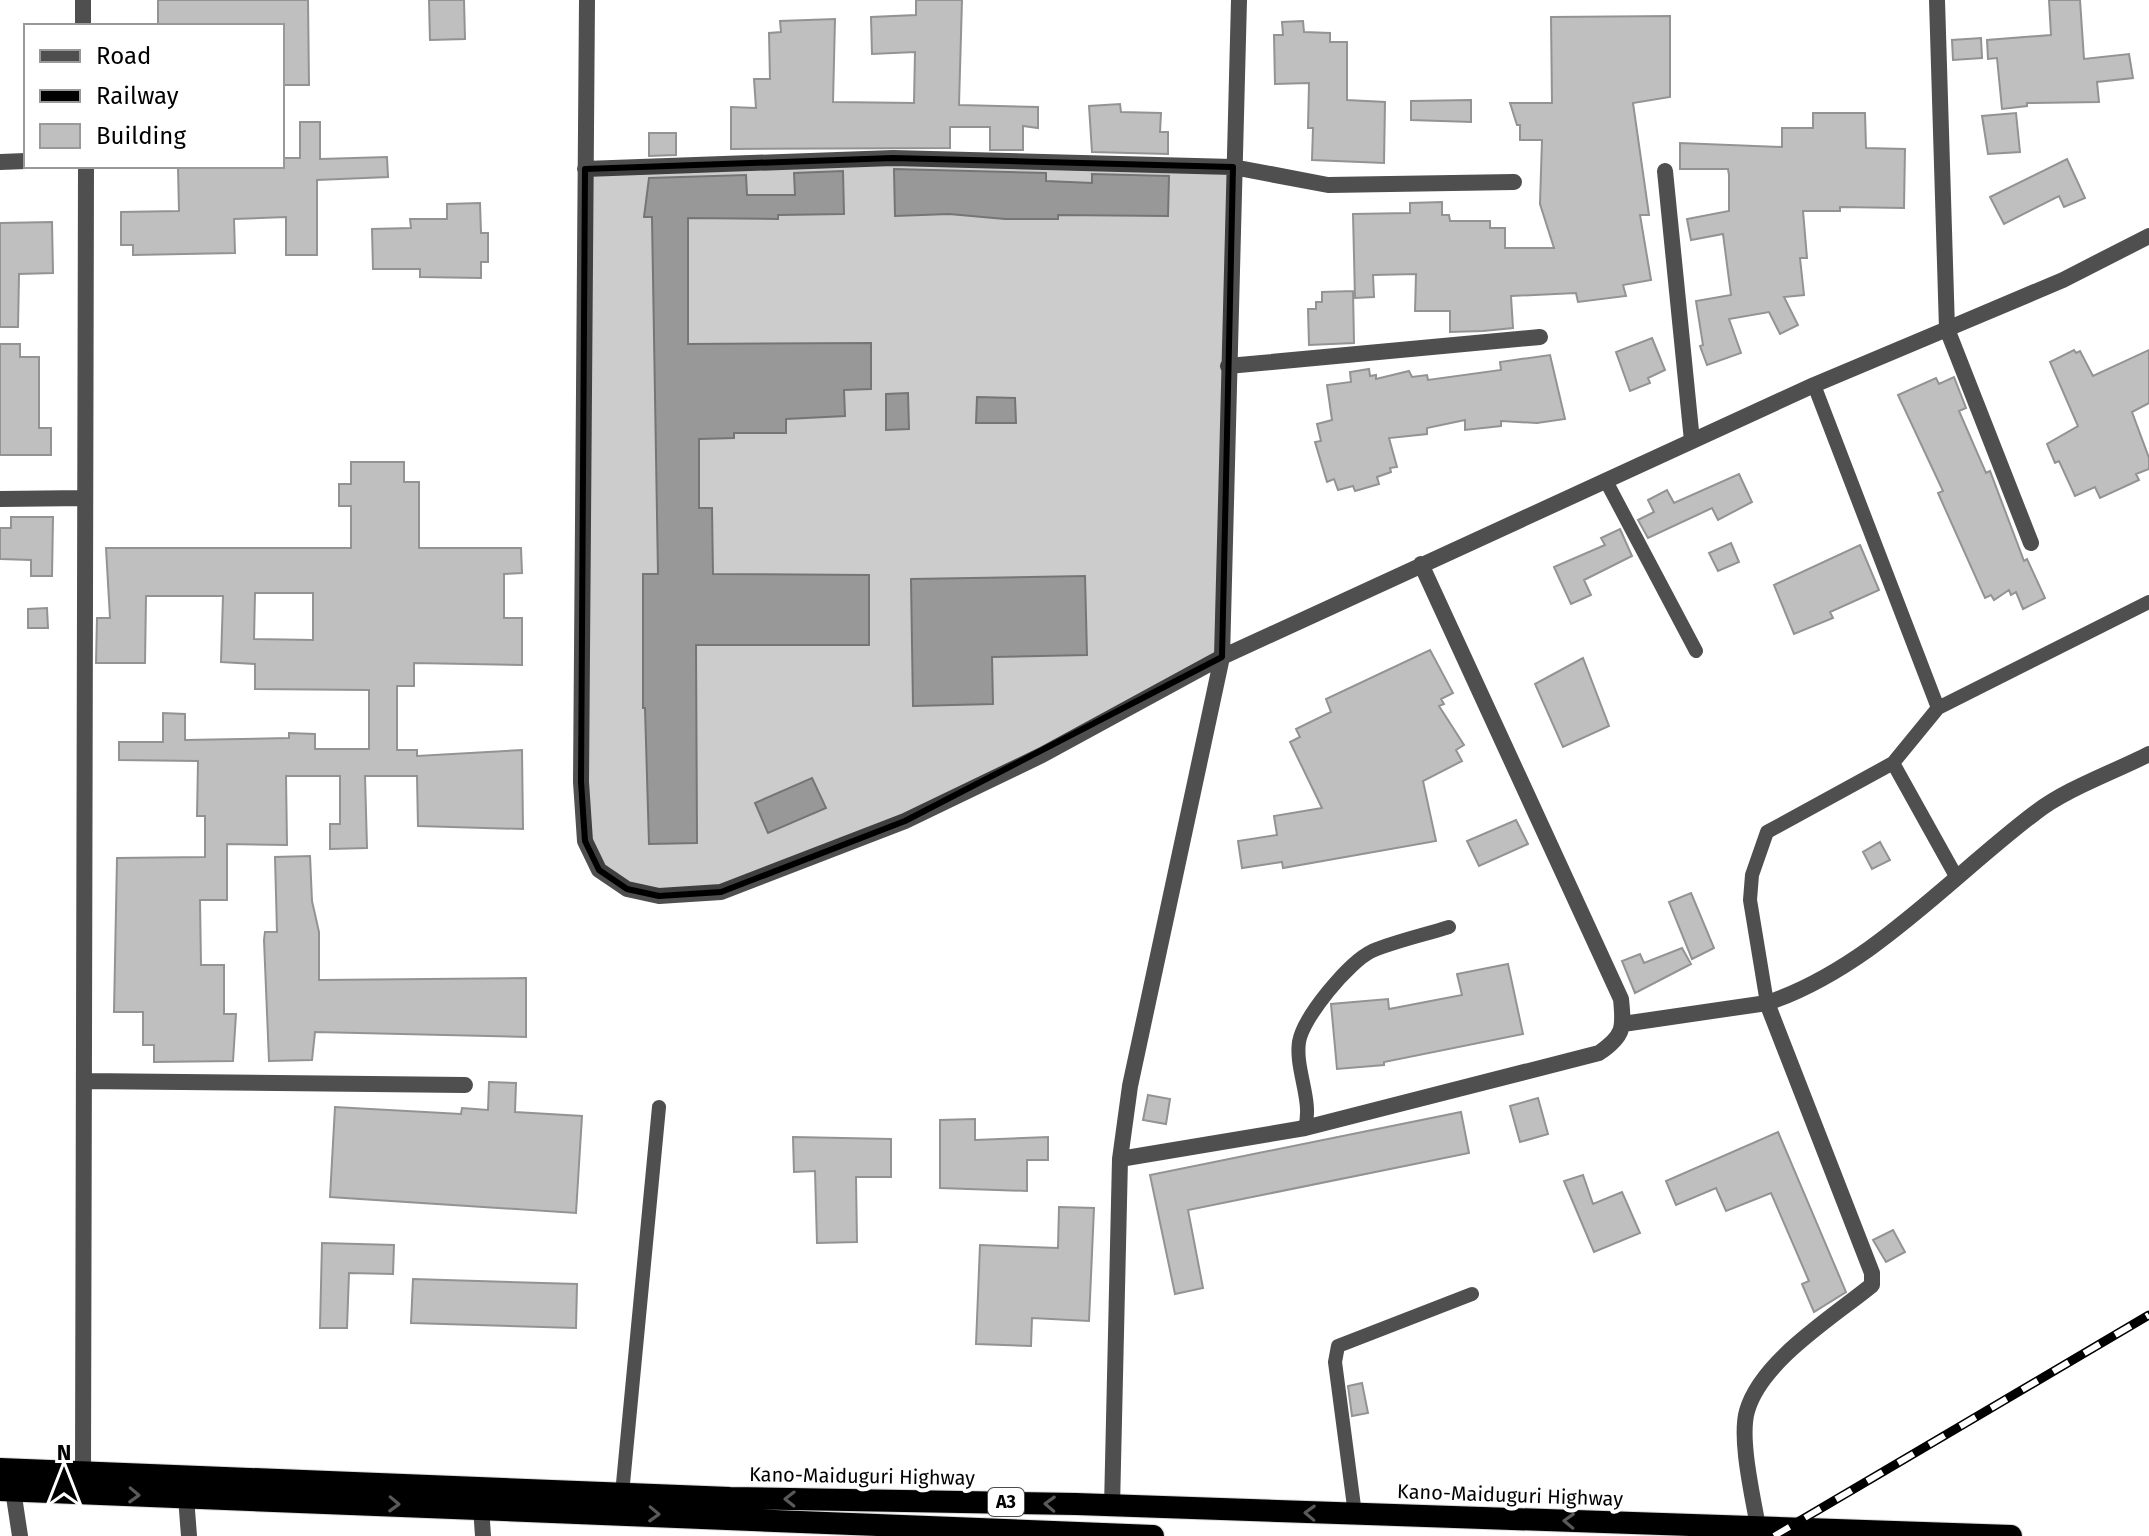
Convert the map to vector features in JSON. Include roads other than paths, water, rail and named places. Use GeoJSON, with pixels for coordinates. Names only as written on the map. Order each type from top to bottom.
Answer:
{"type":"FeatureCollection","features":[{"type":"Feature","properties":{"kind":"highway","name":"Kano-Maiduguri Highway"},"geometry":{"type":"LineString","coordinates":[[0,1469],[622,1494],[1355,1514],[1751,1532],[2011,1536]]}},
{"type":"Feature","properties":{"kind":"highway","name":"A3"},"geometry":{"type":"LineString","coordinates":[[7,1490],[1153,1536]]}},
{"type":"Feature","properties":{"kind":"street"},"geometry":{"type":"LineString","coordinates":[[83,0],[83,24]]}},
{"type":"Feature","properties":{"kind":"street"},"geometry":{"type":"LineString","coordinates":[[587,0],[581,782],[585,841],[599,870],[627,889],[659,896],[721,892],[905,821],[1042,755],[1222,657],[1814,385],[2063,280],[2149,236]]}},
{"type":"Feature","properties":{"kind":"street"},"geometry":{"type":"LineString","coordinates":[[1112,1507],[1120,1159],[1130,1086],[1222,657],[1239,0]]}},
{"type":"Feature","properties":{"kind":"street"},"geometry":{"type":"LineString","coordinates":[[1937,0],[1947,329],[2031,543]]}},
{"type":"Feature","properties":{"kind":"street"},"geometry":{"type":"LineString","coordinates":[[585,169],[881,158],[1233,167],[1328,185],[1514,182]]}},
{"type":"Feature","properties":{"kind":"street"},"geometry":{"type":"LineString","coordinates":[[0,162],[24,161]]}},
{"type":"Feature","properties":{"kind":"street"},"geometry":{"type":"LineString","coordinates":[[83,1472],[86,168]]}},
{"type":"Feature","properties":{"kind":"street"},"geometry":{"type":"LineString","coordinates":[[1665,171],[1692,441]]}},
{"type":"Feature","properties":{"kind":"street"},"geometry":{"type":"LineString","coordinates":[[1228,366],[1540,337]]}},
{"type":"Feature","properties":{"kind":"street"},"geometry":{"type":"LineString","coordinates":[[0,499],[85,498]]}},
{"type":"Feature","properties":{"kind":"street"},"geometry":{"type":"LineString","coordinates":[[1120,1159],[1305,1128],[1599,1053],[1616,1041],[1623,1024],[1621,999],[1421,564]]}},
{"type":"Feature","properties":{"kind":"street"},"geometry":{"type":"LineString","coordinates":[[1623,1024],[1767,1003],[1787,996],[1870,947],[2037,810],[2149,754]]}},
{"type":"Feature","properties":{"kind":"street"},"geometry":{"type":"LineString","coordinates":[[1751,1532],[1747,1411],[1773,1366],[1872,1285],[1872,1273],[1767,1003]]}},
{"type":"Feature","properties":{"kind":"street"},"geometry":{"type":"LineString","coordinates":[[84,1081],[465,1085]]}},
{"type":"Feature","properties":{"kind":"street"},"geometry":{"type":"LineString","coordinates":[[7,1490],[20,1536]]}},
{"type":"Feature","properties":{"kind":"street"},"geometry":{"type":"LineString","coordinates":[[186,1497],[189,1536]]}},
{"type":"Feature","properties":{"kind":"street"},"geometry":{"type":"LineString","coordinates":[[481,1507],[483,1536]]}},
{"type":"Feature","properties":{"kind":"lane"},"geometry":{"type":"LineString","coordinates":[[1814,385],[1938,708]]}},
{"type":"Feature","properties":{"kind":"lane"},"geometry":{"type":"LineString","coordinates":[[1606,481],[1696,651]]}},
{"type":"Feature","properties":{"kind":"lane"},"geometry":{"type":"LineString","coordinates":[[1767,1003],[1750,900],[1752,875],[1767,832],[1893,763],[1938,708],[2149,602]]}},
{"type":"Feature","properties":{"kind":"lane"},"geometry":{"type":"LineString","coordinates":[[1893,763],[1957,878]]}},
{"type":"Feature","properties":{"kind":"lane"},"geometry":{"type":"LineString","coordinates":[[1305,1128],[1309,1115],[1299,1044],[1304,1024],[1315,1008],[1369,952],[1449,927]]}},
{"type":"Feature","properties":{"kind":"lane"},"geometry":{"type":"LineString","coordinates":[[622,1494],[659,1107]]}},
{"type":"Feature","properties":{"kind":"lane"},"geometry":{"type":"LineString","coordinates":[[1355,1514],[1335,1362],[1338,1346],[1472,1294]]}},
{"type":"Feature","properties":{"kind":"railway"},"geometry":{"type":"LineString","coordinates":[[1774,1536],[2149,1315]]}}]}
